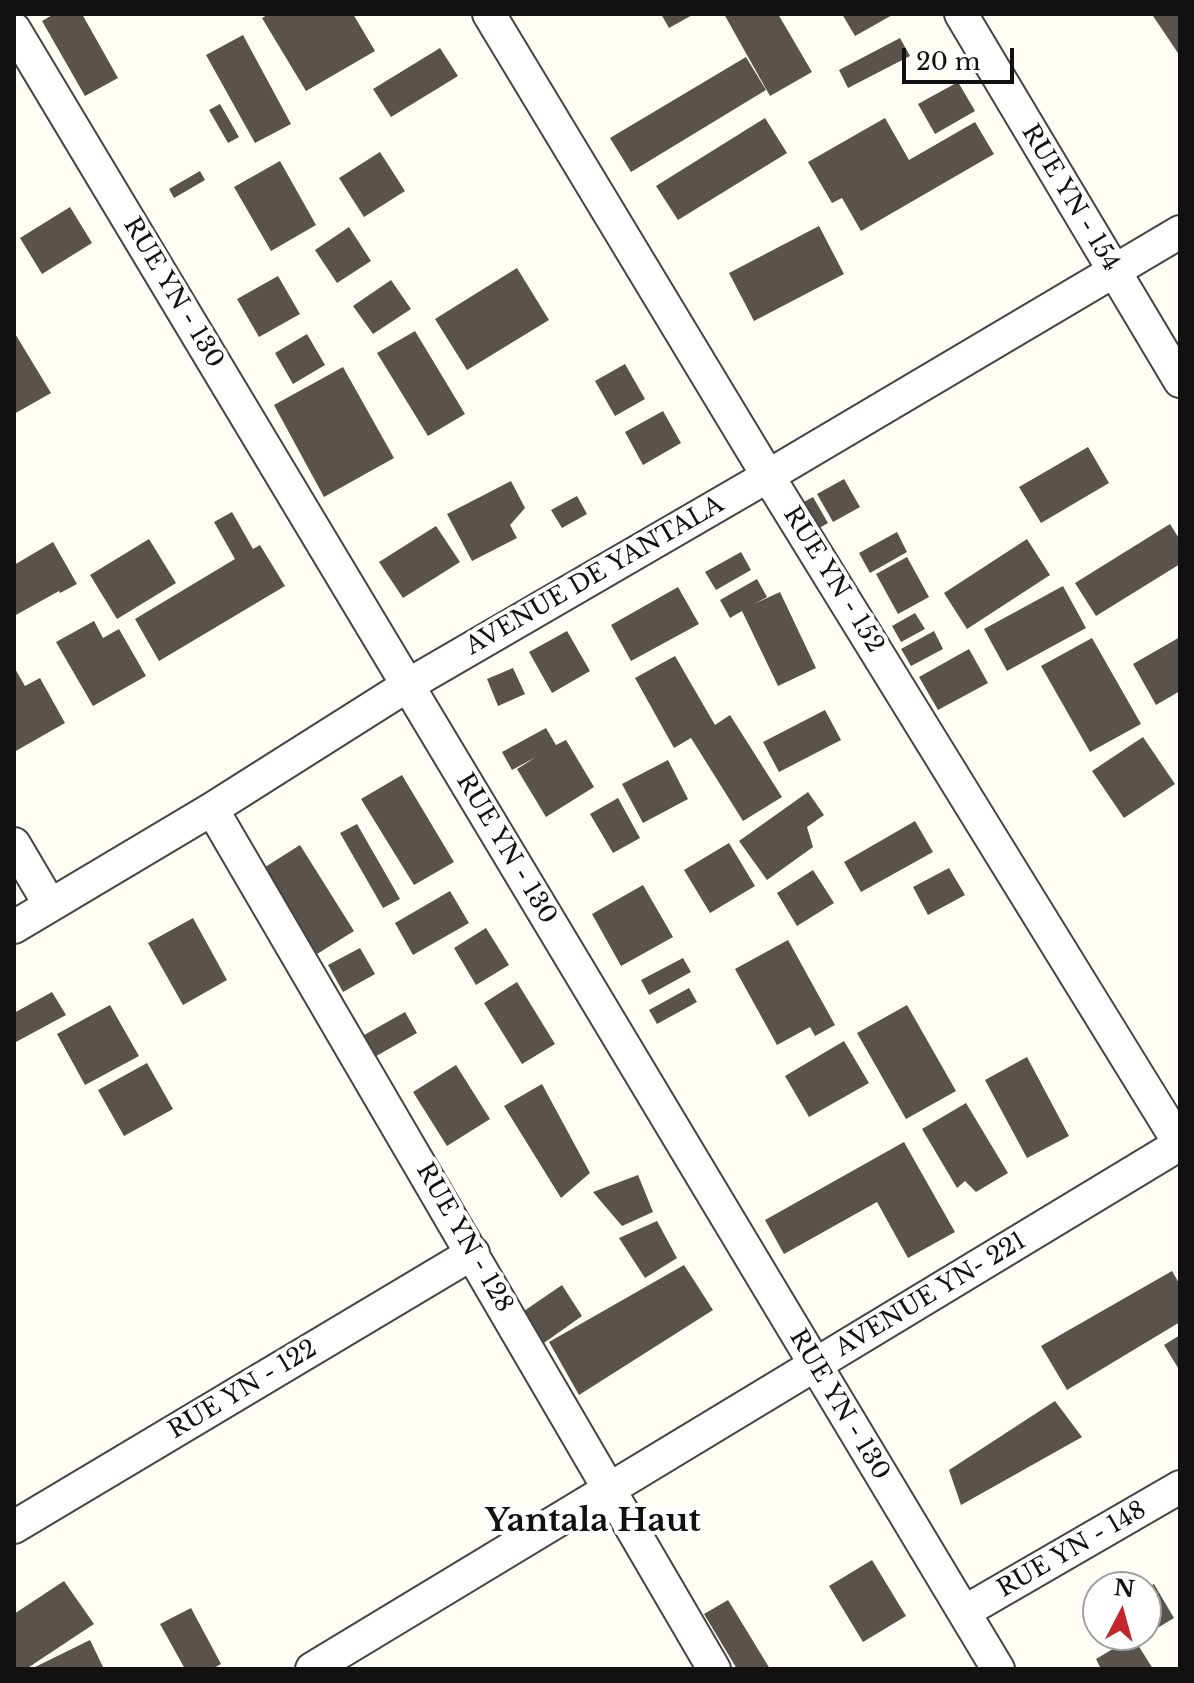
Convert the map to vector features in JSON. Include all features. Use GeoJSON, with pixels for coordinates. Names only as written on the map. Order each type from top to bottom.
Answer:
{"type":"FeatureCollection","features":[{"type":"Feature","properties":{"kind":"street","name":"RUE YN - 152"},"geometry":{"type":"LineString","coordinates":[[489,14],[768,476],[1180,1144]]}},
{"type":"Feature","properties":{"kind":"street","name":"RUE YN - 154"},"geometry":{"type":"LineString","coordinates":[[961,14],[1180,381]]}},
{"type":"Feature","properties":{"kind":"street","name":"RUE YN - 130"},"geometry":{"type":"LineString","coordinates":[[14,29],[998,1669]]}},
{"type":"Feature","properties":{"kind":"street","name":"AVENUE DE YANTALA"},"geometry":{"type":"LineString","coordinates":[[14,927],[212,809],[408,685],[1115,273],[1180,232]]}},
{"type":"Feature","properties":{"kind":"street","name":"RUE YN - 128"},"geometry":{"type":"LineString","coordinates":[[212,809],[714,1669]]}},
{"type":"Feature","properties":{"kind":"street"},"geometry":{"type":"LineString","coordinates":[[14,844],[50,905]]}},
{"type":"Feature","properties":{"kind":"street","name":"AVENUE YN- 221"},"geometry":{"type":"LineString","coordinates":[[312,1669],[1180,1144]]}},
{"type":"Feature","properties":{"kind":"street","name":"RUE YN - 122"},"geometry":{"type":"LineString","coordinates":[[14,1527],[473,1253]]}},
{"type":"Feature","properties":{"kind":"street","name":"RUE YN - 148"},"geometry":{"type":"LineString","coordinates":[[964,1612],[1180,1487]]}},
{"type":"Feature","properties":{"kind":"building"},"geometry":{"type":"Polygon","coordinates":[[[54,14],[82,14],[118,78],[85,96],[42,21],[54,14]]]}},
{"type":"Feature","properties":{"kind":"building"},"geometry":{"type":"Polygon","coordinates":[[[269,14],[353,14],[375,51],[306,91],[262,18],[269,14]]]}},
{"type":"Feature","properties":{"kind":"building"},"geometry":{"type":"Polygon","coordinates":[[[661,14],[694,14],[669,28],[661,14]]]}},
{"type":"Feature","properties":{"kind":"building"},"geometry":{"type":"Polygon","coordinates":[[[724,14],[778,14],[812,72],[770,96],[724,14]]]}},
{"type":"Feature","properties":{"kind":"building"},"geometry":{"type":"Polygon","coordinates":[[[842,14],[894,14],[855,36],[842,14]]]}},
{"type":"Feature","properties":{"kind":"building"},"geometry":{"type":"Polygon","coordinates":[[[1180,14],[1180,56],[1153,16],[1180,14]]]}},
{"type":"Feature","properties":{"kind":"building"},"geometry":{"type":"Polygon","coordinates":[[[243,35],[291,124],[255,143],[206,55],[243,35]]]}},
{"type":"Feature","properties":{"kind":"building"},"geometry":{"type":"Polygon","coordinates":[[[900,38],[910,56],[848,88],[839,70],[900,38]]]}},
{"type":"Feature","properties":{"kind":"building"},"geometry":{"type":"Polygon","coordinates":[[[440,48],[458,76],[391,117],[373,89],[440,48]]]}},
{"type":"Feature","properties":{"kind":"building"},"geometry":{"type":"Polygon","coordinates":[[[746,57],[766,90],[631,172],[610,138],[746,57]]]}},
{"type":"Feature","properties":{"kind":"building"},"geometry":{"type":"Polygon","coordinates":[[[958,82],[975,111],[935,134],[918,104],[958,82]]]}},
{"type":"Feature","properties":{"kind":"building"},"geometry":{"type":"Polygon","coordinates":[[[220,104],[239,137],[228,143],[209,110],[220,104]]]}},
{"type":"Feature","properties":{"kind":"building"},"geometry":{"type":"Polygon","coordinates":[[[765,118],[787,153],[678,220],[656,186],[765,118]]]}},
{"type":"Feature","properties":{"kind":"building"},"geometry":{"type":"Polygon","coordinates":[[[885,118],[909,160],[975,122],[994,154],[861,231],[842,198],[832,203],[808,162],[885,118]]]}},
{"type":"Feature","properties":{"kind":"building"},"geometry":{"type":"Polygon","coordinates":[[[380,152],[405,191],[364,217],[339,178],[380,152]]]}},
{"type":"Feature","properties":{"kind":"building"},"geometry":{"type":"Polygon","coordinates":[[[280,161],[316,225],[271,251],[234,187],[280,161]]]}},
{"type":"Feature","properties":{"kind":"building"},"geometry":{"type":"Polygon","coordinates":[[[200,171],[205,180],[174,198],[169,189],[200,171]]]}},
{"type":"Feature","properties":{"kind":"building"},"geometry":{"type":"Polygon","coordinates":[[[70,207],[92,243],[42,274],[20,238],[70,207]]]}},
{"type":"Feature","properties":{"kind":"building"},"geometry":{"type":"Polygon","coordinates":[[[819,226],[844,274],[754,321],[729,273],[819,226]]]}},
{"type":"Feature","properties":{"kind":"building"},"geometry":{"type":"Polygon","coordinates":[[[349,227],[371,261],[337,283],[315,250],[349,227]]]}},
{"type":"Feature","properties":{"kind":"building"},"geometry":{"type":"Polygon","coordinates":[[[517,268],[549,320],[467,370],[435,319],[517,268]]]}},
{"type":"Feature","properties":{"kind":"building"},"geometry":{"type":"Polygon","coordinates":[[[278,276],[300,314],[259,337],[237,299],[278,276]]]}},
{"type":"Feature","properties":{"kind":"building"},"geometry":{"type":"Polygon","coordinates":[[[391,280],[411,309],[373,334],[353,306],[391,280]]]}},
{"type":"Feature","properties":{"kind":"building"},"geometry":{"type":"Polygon","coordinates":[[[415,331],[465,414],[428,436],[377,353],[415,331]]]}},
{"type":"Feature","properties":{"kind":"building"},"geometry":{"type":"Polygon","coordinates":[[[14,332],[51,393],[14,414],[14,332]]]}},
{"type":"Feature","properties":{"kind":"building"},"geometry":{"type":"Polygon","coordinates":[[[307,334],[325,365],[293,384],[275,353],[307,334]]]}},
{"type":"Feature","properties":{"kind":"building"},"geometry":{"type":"Polygon","coordinates":[[[625,364],[645,399],[615,416],[595,381],[625,364]]]}},
{"type":"Feature","properties":{"kind":"building"},"geometry":{"type":"Polygon","coordinates":[[[343,367],[394,458],[324,497],[274,405],[343,367]]]}},
{"type":"Feature","properties":{"kind":"building"},"geometry":{"type":"Polygon","coordinates":[[[663,411],[681,443],[643,465],[625,432],[663,411]]]}},
{"type":"Feature","properties":{"kind":"building"},"geometry":{"type":"Polygon","coordinates":[[[1088,447],[1109,483],[1041,523],[1019,487],[1088,447]]]}},
{"type":"Feature","properties":{"kind":"building"},"geometry":{"type":"Polygon","coordinates":[[[844,479],[860,507],[833,522],[817,494],[844,479]]]}},
{"type":"Feature","properties":{"kind":"building"},"geometry":{"type":"Polygon","coordinates":[[[511,481],[525,508],[510,525],[517,538],[472,561],[447,514],[511,481]]]}},
{"type":"Feature","properties":{"kind":"building"},"geometry":{"type":"Polygon","coordinates":[[[577,496],[587,514],[562,528],[551,510],[577,496]]]}},
{"type":"Feature","properties":{"kind":"building"},"geometry":{"type":"Polygon","coordinates":[[[813,497],[828,523],[816,530],[802,503],[813,497]]]}},
{"type":"Feature","properties":{"kind":"building"},"geometry":{"type":"Polygon","coordinates":[[[232,512],[253,549],[260,545],[285,586],[159,661],[135,619],[235,559],[214,522],[232,512]]]}},
{"type":"Feature","properties":{"kind":"building"},"geometry":{"type":"Polygon","coordinates":[[[1170,524],[1180,540],[1180,564],[1096,616],[1075,583],[1170,524]]]}},
{"type":"Feature","properties":{"kind":"building"},"geometry":{"type":"Polygon","coordinates":[[[436,526],[460,562],[403,598],[379,562],[436,526]]]}},
{"type":"Feature","properties":{"kind":"building"},"geometry":{"type":"Polygon","coordinates":[[[897,532],[907,552],[870,573],[859,553],[897,532]]]}},
{"type":"Feature","properties":{"kind":"building"},"geometry":{"type":"Polygon","coordinates":[[[149,539],[176,583],[117,619],[90,575],[149,539]]]}},
{"type":"Feature","properties":{"kind":"building"},"geometry":{"type":"Polygon","coordinates":[[[1027,539],[1050,575],[967,629],[944,593],[1027,539]]]}},
{"type":"Feature","properties":{"kind":"building"},"geometry":{"type":"Polygon","coordinates":[[[53,542],[77,584],[14,616],[14,565],[53,542]]]}},
{"type":"Feature","properties":{"kind":"building"},"geometry":{"type":"Polygon","coordinates":[[[741,552],[751,570],[716,590],[705,572],[741,552]]]}},
{"type":"Feature","properties":{"kind":"building"},"geometry":{"type":"Polygon","coordinates":[[[907,557],[929,597],[898,614],[876,574],[907,557]]]}},
{"type":"Feature","properties":{"kind":"building"},"geometry":{"type":"Polygon","coordinates":[[[757,579],[767,597],[754,604],[780,592],[816,668],[778,686],[742,611],[730,618],[720,600],[757,579]]]}},
{"type":"Feature","properties":{"kind":"building"},"geometry":{"type":"Polygon","coordinates":[[[1063,586],[1086,628],[1007,671],[984,629],[1063,586]]]}},
{"type":"Feature","properties":{"kind":"building"},"geometry":{"type":"Polygon","coordinates":[[[678,587],[699,624],[631,661],[611,625],[678,587]]]}},
{"type":"Feature","properties":{"kind":"building"},"geometry":{"type":"Polygon","coordinates":[[[915,613],[925,629],[901,642],[892,626],[915,613]]]}},
{"type":"Feature","properties":{"kind":"building"},"geometry":{"type":"Polygon","coordinates":[[[94,621],[103,638],[119,629],[146,676],[93,706],[56,642],[94,621]]]}},
{"type":"Feature","properties":{"kind":"building"},"geometry":{"type":"Polygon","coordinates":[[[567,631],[590,671],[552,693],[529,652],[567,631]]]}},
{"type":"Feature","properties":{"kind":"building"},"geometry":{"type":"Polygon","coordinates":[[[934,631],[943,649],[911,666],[901,649],[934,631]]]}},
{"type":"Feature","properties":{"kind":"building"},"geometry":{"type":"Polygon","coordinates":[[[1180,637],[1180,691],[1156,705],[1133,664],[1180,637]]]}},
{"type":"Feature","properties":{"kind":"building"},"geometry":{"type":"Polygon","coordinates":[[[1092,638],[1141,724],[1090,752],[1041,666],[1092,638]]]}},
{"type":"Feature","properties":{"kind":"building"},"geometry":{"type":"Polygon","coordinates":[[[969,649],[988,683],[938,710],[919,677],[969,649]]]}},
{"type":"Feature","properties":{"kind":"building"},"geometry":{"type":"Polygon","coordinates":[[[675,656],[715,725],[730,715],[782,797],[743,821],[691,738],[674,748],[635,678],[675,656]]]}},
{"type":"Feature","properties":{"kind":"building"},"geometry":{"type":"Polygon","coordinates":[[[14,667],[25,686],[40,678],[65,723],[14,752],[14,667]]]}},
{"type":"Feature","properties":{"kind":"building"},"geometry":{"type":"Polygon","coordinates":[[[513,668],[525,694],[498,706],[487,679],[513,668]]]}},
{"type":"Feature","properties":{"kind":"building"},"geometry":{"type":"Polygon","coordinates":[[[825,710],[841,740],[779,772],[763,742],[825,710]]]}},
{"type":"Feature","properties":{"kind":"building"},"geometry":{"type":"Polygon","coordinates":[[[546,728],[556,745],[566,740],[594,787],[546,817],[517,769],[536,757],[512,770],[502,752],[546,728]]]}},
{"type":"Feature","properties":{"kind":"building"},"geometry":{"type":"Polygon","coordinates":[[[1143,737],[1175,784],[1124,818],[1092,771],[1143,737]]]}},
{"type":"Feature","properties":{"kind":"building"},"geometry":{"type":"Polygon","coordinates":[[[668,760],[688,799],[643,823],[622,784],[668,760]]]}},
{"type":"Feature","properties":{"kind":"building"},"geometry":{"type":"Polygon","coordinates":[[[402,775],[454,862],[414,885],[361,799],[402,775]]]}},
{"type":"Feature","properties":{"kind":"building"},"geometry":{"type":"Polygon","coordinates":[[[808,792],[824,815],[807,827],[813,847],[767,880],[739,841],[808,792]]]}},
{"type":"Feature","properties":{"kind":"building"},"geometry":{"type":"Polygon","coordinates":[[[618,798],[640,838],[613,853],[590,814],[618,798]]]}},
{"type":"Feature","properties":{"kind":"building"},"geometry":{"type":"Polygon","coordinates":[[[915,821],[933,852],[861,892],[844,862],[915,821]]]}},
{"type":"Feature","properties":{"kind":"building"},"geometry":{"type":"Polygon","coordinates":[[[357,824],[400,899],[383,908],[340,833],[357,824]]]}},
{"type":"Feature","properties":{"kind":"building"},"geometry":{"type":"Polygon","coordinates":[[[729,843],[755,886],[710,913],[684,870],[729,843]]]}},
{"type":"Feature","properties":{"kind":"building"},"geometry":{"type":"Polygon","coordinates":[[[300,845],[354,931],[317,954],[262,869],[300,845]]]}},
{"type":"Feature","properties":{"kind":"building"},"geometry":{"type":"Polygon","coordinates":[[[949,868],[965,895],[928,915],[913,887],[949,868]]]}},
{"type":"Feature","properties":{"kind":"building"},"geometry":{"type":"Polygon","coordinates":[[[813,870],[834,903],[797,926],[777,893],[813,870]]]}},
{"type":"Feature","properties":{"kind":"building"},"geometry":{"type":"Polygon","coordinates":[[[643,885],[673,937],[621,966],[592,914],[643,885]]]}},
{"type":"Feature","properties":{"kind":"building"},"geometry":{"type":"Polygon","coordinates":[[[450,891],[469,923],[413,955],[395,923],[450,891]]]}},
{"type":"Feature","properties":{"kind":"building"},"geometry":{"type":"Polygon","coordinates":[[[193,918],[227,980],[183,1005],[148,943],[193,918]]]}},
{"type":"Feature","properties":{"kind":"building"},"geometry":{"type":"Polygon","coordinates":[[[486,928],[509,965],[476,985],[454,948],[486,928]]]}},
{"type":"Feature","properties":{"kind":"building"},"geometry":{"type":"Polygon","coordinates":[[[788,940],[835,1025],[815,1036],[810,1027],[777,1045],[735,969],[788,940]]]}},
{"type":"Feature","properties":{"kind":"building"},"geometry":{"type":"Polygon","coordinates":[[[360,948],[375,974],[343,992],[328,965],[360,948]]]}},
{"type":"Feature","properties":{"kind":"building"},"geometry":{"type":"Polygon","coordinates":[[[683,958],[691,972],[649,995],[641,980],[683,958]]]}},
{"type":"Feature","properties":{"kind":"building"},"geometry":{"type":"Polygon","coordinates":[[[517,982],[555,1044],[522,1064],[484,1003],[517,982]]]}},
{"type":"Feature","properties":{"kind":"building"},"geometry":{"type":"Polygon","coordinates":[[[689,988],[697,1002],[657,1024],[649,1010],[689,988]]]}},
{"type":"Feature","properties":{"kind":"building"},"geometry":{"type":"Polygon","coordinates":[[[52,992],[66,1015],[14,1043],[14,1013],[52,992]]]}},
{"type":"Feature","properties":{"kind":"building"},"geometry":{"type":"Polygon","coordinates":[[[110,1005],[139,1056],[85,1085],[57,1034],[110,1005]]]}},
{"type":"Feature","properties":{"kind":"building"},"geometry":{"type":"Polygon","coordinates":[[[907,1005],[956,1091],[906,1119],[857,1033],[907,1005]]]}},
{"type":"Feature","properties":{"kind":"building"},"geometry":{"type":"Polygon","coordinates":[[[405,1012],[417,1033],[362,1064],[350,1043],[405,1012]]]}},
{"type":"Feature","properties":{"kind":"building"},"geometry":{"type":"Polygon","coordinates":[[[844,1041],[869,1083],[809,1117],[785,1076],[844,1041]]]}},
{"type":"Feature","properties":{"kind":"building"},"geometry":{"type":"Polygon","coordinates":[[[1027,1057],[1069,1136],[1027,1158],[985,1080],[1027,1057]]]}},
{"type":"Feature","properties":{"kind":"building"},"geometry":{"type":"Polygon","coordinates":[[[147,1063],[173,1109],[124,1136],[98,1090],[147,1063]]]}},
{"type":"Feature","properties":{"kind":"building"},"geometry":{"type":"Polygon","coordinates":[[[456,1065],[490,1119],[447,1146],[413,1092],[456,1065]]]}},
{"type":"Feature","properties":{"kind":"building"},"geometry":{"type":"Polygon","coordinates":[[[542,1084],[590,1173],[561,1198],[504,1106],[542,1084]]]}},
{"type":"Feature","properties":{"kind":"building"},"geometry":{"type":"Polygon","coordinates":[[[966,1103],[1008,1173],[976,1192],[965,1181],[957,1188],[922,1129],[966,1103]]]}},
{"type":"Feature","properties":{"kind":"building"},"geometry":{"type":"Polygon","coordinates":[[[904,1142],[955,1232],[908,1258],[877,1202],[784,1254],[765,1220],[904,1142]]]}},
{"type":"Feature","properties":{"kind":"building"},"geometry":{"type":"Polygon","coordinates":[[[638,1175],[653,1212],[622,1226],[593,1192],[638,1175]]]}},
{"type":"Feature","properties":{"kind":"building"},"geometry":{"type":"Polygon","coordinates":[[[657,1221],[677,1258],[645,1278],[619,1238],[657,1221]]]}},
{"type":"Feature","properties":{"kind":"building"},"geometry":{"type":"Polygon","coordinates":[[[684,1265],[713,1310],[579,1395],[549,1342],[684,1265]]]}},
{"type":"Feature","properties":{"kind":"building"},"geometry":{"type":"Polygon","coordinates":[[[1172,1271],[1180,1285],[1180,1322],[1067,1390],[1041,1346],[1172,1271]]]}},
{"type":"Feature","properties":{"kind":"building"},"geometry":{"type":"Polygon","coordinates":[[[562,1285],[582,1316],[541,1345],[524,1311],[562,1285]]]}},
{"type":"Feature","properties":{"kind":"building"},"geometry":{"type":"Polygon","coordinates":[[[1180,1335],[1180,1371],[1164,1345],[1180,1335]]]}},
{"type":"Feature","properties":{"kind":"building"},"geometry":{"type":"Polygon","coordinates":[[[1055,1401],[1082,1437],[961,1505],[949,1470],[1055,1401]]]}},
{"type":"Feature","properties":{"kind":"building"},"geometry":{"type":"Polygon","coordinates":[[[872,1560],[906,1616],[863,1642],[829,1586],[872,1560]]]}},
{"type":"Feature","properties":{"kind":"building"},"geometry":{"type":"Polygon","coordinates":[[[64,1581],[94,1624],[26,1669],[14,1669],[14,1614],[64,1581]]]}},
{"type":"Feature","properties":{"kind":"building"},"geometry":{"type":"Polygon","coordinates":[[[1162,1598],[1174,1618],[1162,1625],[1162,1598]]]}},
{"type":"Feature","properties":{"kind":"building"},"geometry":{"type":"Polygon","coordinates":[[[728,1600],[770,1669],[737,1669],[704,1614],[728,1600]]]}},
{"type":"Feature","properties":{"kind":"building"},"geometry":{"type":"Polygon","coordinates":[[[191,1608],[221,1664],[212,1669],[185,1669],[160,1624],[191,1608]]]}},
{"type":"Feature","properties":{"kind":"building"},"geometry":{"type":"Polygon","coordinates":[[[90,1640],[104,1669],[31,1669],[90,1640]]]}},
{"type":"Feature","properties":{"kind":"building"},"geometry":{"type":"Polygon","coordinates":[[[1109,1651],[1142,1651],[1153,1669],[1101,1669],[1096,1659],[1109,1651]]]}},
{"type":"Feature","properties":{"kind":"district","name":"Yantala Haut"},"geometry":{"type":"Point","coordinates":[593,1522]}}]}
